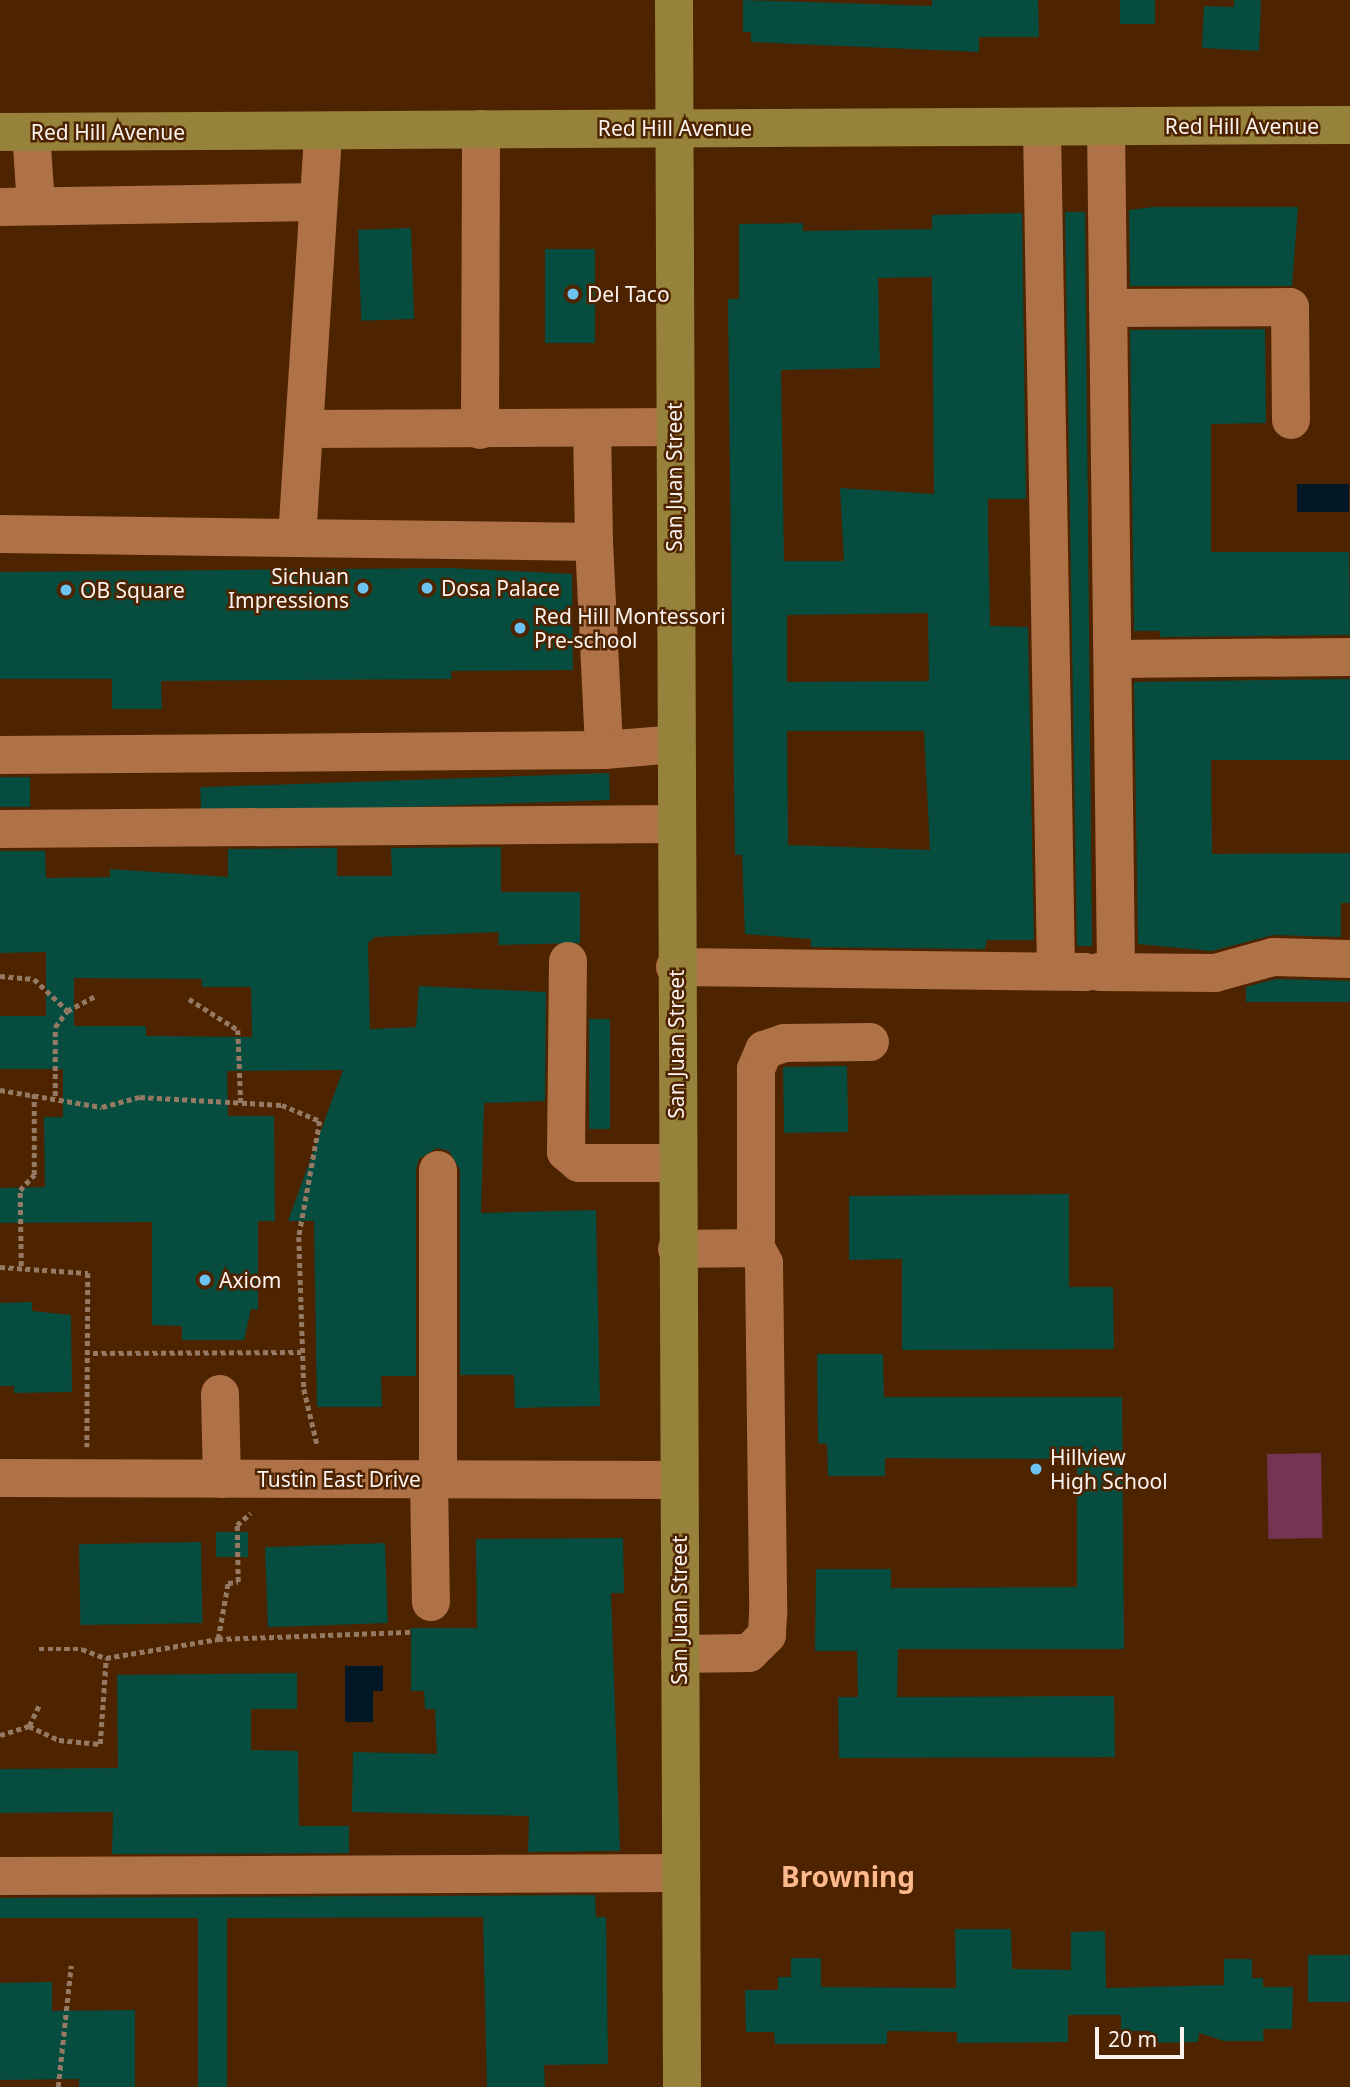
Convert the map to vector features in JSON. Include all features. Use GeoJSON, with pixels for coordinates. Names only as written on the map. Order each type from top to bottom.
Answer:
{"type":"FeatureCollection","features":[{"type":"Feature","properties":{"kind":"main road","name":"San Juan Street"},"geometry":{"type":"LineString","coordinates":[[674,0],[674,744],[682,2087]]}},
{"type":"Feature","properties":{"kind":"main road","name":"Red Hill Avenue"},"geometry":{"type":"LineString","coordinates":[[16,132],[323,133],[481,129],[1350,125]]}},
{"type":"Feature","properties":{"kind":"street"},"geometry":{"type":"LineString","coordinates":[[1042,127],[1089,972]]}},
{"type":"Feature","properties":{"kind":"street"},"geometry":{"type":"LineString","coordinates":[[1089,972],[1113,659],[1106,127]]}},
{"type":"Feature","properties":{"kind":"street"},"geometry":{"type":"LineString","coordinates":[[480,430],[481,129]]}},
{"type":"Feature","properties":{"kind":"street"},"geometry":{"type":"LineString","coordinates":[[16,132],[18,206],[318,202]]}},
{"type":"Feature","properties":{"kind":"street"},"geometry":{"type":"LineString","coordinates":[[297,538],[307,429],[323,133]]}},
{"type":"Feature","properties":{"kind":"street"},"geometry":{"type":"LineString","coordinates":[[1108,308],[1290,307],[1291,419]]}},
{"type":"Feature","properties":{"kind":"street"},"geometry":{"type":"LineString","coordinates":[[307,429],[592,430],[675,427]]}},
{"type":"Feature","properties":{"kind":"street"},"geometry":{"type":"LineString","coordinates":[[592,430],[594,542],[604,750]]}},
{"type":"Feature","properties":{"kind":"street"},"geometry":{"type":"LineString","coordinates":[[0,534],[594,542]]}},
{"type":"Feature","properties":{"kind":"street"},"geometry":{"type":"LineString","coordinates":[[1113,659],[1350,657]]}},
{"type":"Feature","properties":{"kind":"street"},"geometry":{"type":"LineString","coordinates":[[0,755],[604,750],[674,744]]}},
{"type":"Feature","properties":{"kind":"street"},"geometry":{"type":"LineString","coordinates":[[0,828],[675,824]]}},
{"type":"Feature","properties":{"kind":"street"},"geometry":{"type":"LineString","coordinates":[[675,967],[1214,973],[1273,957],[1350,958]]}},
{"type":"Feature","properties":{"kind":"street"},"geometry":{"type":"LineString","coordinates":[[568,961],[566,1152],[579,1164],[677,1163]]}},
{"type":"Feature","properties":{"kind":"street"},"geometry":{"type":"LineString","coordinates":[[680,1654],[749,1653],[767,1635],[764,1263],[756,1248],[756,1069],[764,1050],[784,1043],[870,1042]]}},
{"type":"Feature","properties":{"kind":"street"},"geometry":{"type":"LineString","coordinates":[[431,1602],[438,1170]]}},
{"type":"Feature","properties":{"kind":"street"},"geometry":{"type":"LineString","coordinates":[[677,1249],[756,1248]]}},
{"type":"Feature","properties":{"kind":"street"},"geometry":{"type":"LineString","coordinates":[[220,1394],[239,1479]]}},
{"type":"Feature","properties":{"kind":"street","name":"Tustin East Drive"},"geometry":{"type":"LineString","coordinates":[[0,1478],[679,1480]]}},
{"type":"Feature","properties":{"kind":"street"},"geometry":{"type":"LineString","coordinates":[[0,1876],[681,1873]]}},
{"type":"Feature","properties":{"kind":"path"},"geometry":{"type":"LineString","coordinates":[[0,976],[34,979],[67,1011]]}},
{"type":"Feature","properties":{"kind":"path"},"geometry":{"type":"LineString","coordinates":[[55,1096],[55,1027],[67,1011],[95,996]]}},
{"type":"Feature","properties":{"kind":"path"},"geometry":{"type":"LineString","coordinates":[[189,999],[238,1030],[241,1105]]}},
{"type":"Feature","properties":{"kind":"path"},"geometry":{"type":"LineString","coordinates":[[0,1090],[55,1096],[102,1107],[140,1097],[241,1105],[282,1105],[320,1121],[302,1196],[301,1352],[325,1479]]}},
{"type":"Feature","properties":{"kind":"path"},"geometry":{"type":"LineString","coordinates":[[21,1266],[20,1190],[34,1175],[34,1094]]}},
{"type":"Feature","properties":{"kind":"path"},"geometry":{"type":"LineString","coordinates":[[0,1267],[21,1266],[88,1272],[93,1353],[86,1479]]}},
{"type":"Feature","properties":{"kind":"path"},"geometry":{"type":"LineString","coordinates":[[93,1353],[301,1352]]}},
{"type":"Feature","properties":{"kind":"path"},"geometry":{"type":"LineString","coordinates":[[218,1639],[228,1583],[238,1582],[237,1525],[253,1511],[239,1479]]}},
{"type":"Feature","properties":{"kind":"path"},"geometry":{"type":"LineString","coordinates":[[39,1649],[82,1649],[106,1658],[218,1639],[416,1631],[431,1602]]}},
{"type":"Feature","properties":{"kind":"path"},"geometry":{"type":"LineString","coordinates":[[0,1734],[29,1726],[59,1740],[100,1744],[106,1658]]}},
{"type":"Feature","properties":{"kind":"path"},"geometry":{"type":"LineString","coordinates":[[29,1726],[40,1703]]}},
{"type":"Feature","properties":{"kind":"path"},"geometry":{"type":"LineString","coordinates":[[58,2087],[71,1966]]}},
{"type":"Feature","properties":{"kind":"shaded area"},"geometry":{"type":"Polygon","coordinates":[[[1321,1453],[1322,1538],[1268,1539],[1267,1454],[1321,1453]]]}},
{"type":"Feature","properties":{"kind":"water"},"geometry":{"type":"Polygon","coordinates":[[[1297,484],[1349,484],[1349,512],[1297,512],[1297,484]]]}},
{"type":"Feature","properties":{"kind":"water"},"geometry":{"type":"Polygon","coordinates":[[[345,1666],[383,1666],[383,1691],[373,1691],[373,1722],[345,1722],[345,1666]]]}},
{"type":"Feature","properties":{"kind":"building"},"geometry":{"type":"Polygon","coordinates":[[[743,0],[932,6],[932,0],[1038,0],[1039,37],[979,37],[979,52],[751,42],[751,32],[743,32],[743,0]]]}},
{"type":"Feature","properties":{"kind":"building"},"geometry":{"type":"Polygon","coordinates":[[[1120,0],[1155,0],[1155,24],[1120,24],[1120,0]]]}},
{"type":"Feature","properties":{"kind":"building"},"geometry":{"type":"Polygon","coordinates":[[[1234,0],[1261,0],[1259,51],[1202,48],[1204,6],[1234,7],[1234,0]]]}},
{"type":"Feature","properties":{"kind":"building"},"geometry":{"type":"Polygon","coordinates":[[[1153,207],[1298,207],[1292,286],[1130,286],[1129,210],[1153,207]]]}},
{"type":"Feature","properties":{"kind":"building"},"geometry":{"type":"Polygon","coordinates":[[[1065,212],[1085,212],[1092,946],[1077,946],[1065,212]]]}},
{"type":"Feature","properties":{"kind":"building"},"geometry":{"type":"Polygon","coordinates":[[[1022,213],[1026,499],[988,499],[988,524],[990,626],[1028,627],[1034,940],[987,940],[985,949],[811,947],[811,939],[745,934],[742,855],[735,855],[728,299],[739,299],[739,224],[803,223],[803,231],[932,229],[932,215],[1022,213]],[[932,277],[878,278],[880,368],[781,370],[784,561],[844,561],[840,488],[934,494],[932,277]],[[928,613],[787,615],[787,682],[929,681],[928,613]],[[787,731],[788,845],[930,850],[924,731],[787,731]]]}},
{"type":"Feature","properties":{"kind":"building"},"geometry":{"type":"Polygon","coordinates":[[[411,228],[414,319],[361,321],[358,230],[411,228]]]}},
{"type":"Feature","properties":{"kind":"building","name":"Del Taco"},"geometry":{"type":"Polygon","coordinates":[[[545,249],[595,249],[595,343],[545,343],[545,249]]]}},
{"type":"Feature","properties":{"kind":"building"},"geometry":{"type":"Polygon","coordinates":[[[1265,329],[1266,423],[1211,424],[1211,552],[1349,552],[1350,635],[1160,637],[1160,631],[1134,631],[1130,330],[1265,329]]]}},
{"type":"Feature","properties":{"kind":"building"},"geometry":{"type":"Polygon","coordinates":[[[450,568],[572,574],[573,670],[451,671],[452,679],[161,681],[162,709],[112,709],[112,679],[0,679],[0,572],[450,568]]]}},
{"type":"Feature","properties":{"kind":"building"},"geometry":{"type":"Polygon","coordinates":[[[1350,679],[1350,760],[1211,760],[1212,854],[1350,853],[1350,903],[1341,903],[1341,937],[1273,935],[1212,951],[1138,944],[1134,682],[1350,679]]]}},
{"type":"Feature","properties":{"kind":"building"},"geometry":{"type":"Polygon","coordinates":[[[609,773],[610,800],[201,814],[200,787],[609,773]]]}},
{"type":"Feature","properties":{"kind":"building"},"geometry":{"type":"Polygon","coordinates":[[[0,777],[30,777],[30,807],[0,807],[0,777]]]}},
{"type":"Feature","properties":{"kind":"building"},"geometry":{"type":"Polygon","coordinates":[[[501,847],[501,892],[580,892],[580,943],[498,945],[499,932],[375,937],[368,943],[370,1029],[416,1027],[419,986],[546,992],[545,1101],[484,1103],[481,1213],[596,1210],[600,1406],[515,1408],[514,1375],[460,1375],[460,1170],[449,1151],[437,1148],[419,1159],[416,1170],[416,1376],[381,1376],[382,1407],[317,1407],[314,1221],[288,1221],[343,1070],[227,1071],[228,1116],[274,1116],[275,1221],[258,1221],[258,1310],[251,1309],[244,1340],[182,1340],[182,1326],[152,1325],[152,1222],[0,1223],[0,1188],[45,1187],[44,1117],[63,1117],[63,1069],[0,1069],[0,1016],[46,1016],[46,952],[0,953],[0,851],[45,851],[46,878],[110,877],[110,869],[228,877],[228,849],[337,848],[337,876],[392,876],[391,848],[501,847]],[[74,978],[74,1026],[146,1026],[146,1036],[252,1037],[251,987],[202,987],[202,979],[74,978]]]}},
{"type":"Feature","properties":{"kind":"building"},"geometry":{"type":"Polygon","coordinates":[[[1276,979],[1350,981],[1350,1002],[1246,1002],[1246,987],[1276,979]]]}},
{"type":"Feature","properties":{"kind":"building"},"geometry":{"type":"Polygon","coordinates":[[[589,1019],[610,1019],[610,1129],[589,1129],[589,1019]]]}},
{"type":"Feature","properties":{"kind":"building"},"geometry":{"type":"Polygon","coordinates":[[[847,1066],[848,1132],[784,1133],[783,1067],[847,1066]]]}},
{"type":"Feature","properties":{"kind":"building"},"geometry":{"type":"Polygon","coordinates":[[[1069,1194],[1069,1287],[1113,1287],[1114,1349],[902,1350],[902,1259],[849,1260],[849,1196],[1069,1194]]]}},
{"type":"Feature","properties":{"kind":"building"},"geometry":{"type":"Polygon","coordinates":[[[32,1302],[32,1311],[71,1315],[72,1392],[14,1393],[14,1386],[0,1386],[0,1303],[32,1302]]]}},
{"type":"Feature","properties":{"kind":"building"},"geometry":{"type":"Polygon","coordinates":[[[817,1354],[883,1354],[884,1397],[1122,1397],[1124,1649],[898,1649],[897,1697],[1114,1696],[1115,1757],[839,1758],[838,1697],[858,1697],[857,1651],[815,1651],[816,1569],[891,1569],[891,1588],[1077,1587],[1077,1459],[885,1458],[885,1476],[828,1476],[827,1444],[818,1443],[817,1354]]]}},
{"type":"Feature","properties":{"kind":"building"},"geometry":{"type":"Polygon","coordinates":[[[216,1532],[248,1532],[248,1557],[216,1557],[216,1532]]]}},
{"type":"Feature","properties":{"kind":"building"},"geometry":{"type":"Polygon","coordinates":[[[623,1538],[624,1593],[611,1593],[620,1851],[528,1852],[529,1816],[352,1812],[353,1752],[437,1754],[435,1709],[425,1709],[424,1691],[411,1691],[411,1628],[477,1628],[476,1539],[623,1538]]]}},
{"type":"Feature","properties":{"kind":"building"},"geometry":{"type":"Polygon","coordinates":[[[201,1542],[202,1623],[80,1625],[79,1544],[201,1542]]]}},
{"type":"Feature","properties":{"kind":"building"},"geometry":{"type":"Polygon","coordinates":[[[385,1543],[388,1623],[268,1627],[265,1547],[385,1543]]]}},
{"type":"Feature","properties":{"kind":"building"},"geometry":{"type":"Polygon","coordinates":[[[297,1673],[297,1709],[251,1709],[251,1750],[298,1751],[299,1826],[349,1826],[349,1853],[112,1854],[113,1812],[0,1813],[0,1769],[118,1768],[117,1675],[297,1673]]]}},
{"type":"Feature","properties":{"kind":"building"},"geometry":{"type":"Polygon","coordinates":[[[595,1895],[596,1917],[606,1917],[608,2064],[544,2065],[545,2087],[487,2087],[483,1917],[227,1918],[227,2087],[198,2087],[198,1918],[0,1918],[0,1898],[595,1895]]]}},
{"type":"Feature","properties":{"kind":"building"},"geometry":{"type":"Polygon","coordinates":[[[955,1929],[1011,1929],[1012,1969],[1071,1970],[1071,1932],[1105,1931],[1106,1988],[1224,1985],[1224,1959],[1252,1959],[1252,1978],[1263,1978],[1263,1987],[1293,1987],[1292,2029],[1263,2029],[1264,2041],[1224,2041],[1199,2033],[1198,2042],[1150,2043],[1150,2031],[1121,2031],[1121,2015],[1068,2015],[1068,2042],[957,2043],[957,2032],[887,2031],[887,2044],[775,2044],[774,2032],[746,2032],[745,1990],[778,1990],[778,1977],[791,1977],[791,1958],[821,1958],[821,1987],[956,1988],[955,1929]]]}},
{"type":"Feature","properties":{"kind":"building"},"geometry":{"type":"Polygon","coordinates":[[[1308,1955],[1350,1955],[1350,2002],[1308,2002],[1308,1955]]]}},
{"type":"Feature","properties":{"kind":"building"},"geometry":{"type":"Polygon","coordinates":[[[52,1982],[52,2011],[135,2010],[135,2087],[79,2087],[79,2079],[0,2080],[0,1983],[52,1982]]]}},
{"type":"Feature","properties":{"kind":"place","name":"Del Taco"},"geometry":{"type":"Point","coordinates":[573,294]}},
{"type":"Feature","properties":{"kind":"place","name":"Sichuan Impressions"},"geometry":{"type":"Point","coordinates":[363,588]}},
{"type":"Feature","properties":{"kind":"place","name":"Dosa Palace"},"geometry":{"type":"Point","coordinates":[427,588]}},
{"type":"Feature","properties":{"kind":"place","name":"OB Square"},"geometry":{"type":"Point","coordinates":[66,590]}},
{"type":"Feature","properties":{"kind":"place","name":"Red Hill Montessori Pre-school"},"geometry":{"type":"Point","coordinates":[520,628]}},
{"type":"Feature","properties":{"kind":"place","name":"Axiom"},"geometry":{"type":"Point","coordinates":[205,1280]}},
{"type":"Feature","properties":{"kind":"place","name":"Hillview High School"},"geometry":{"type":"Point","coordinates":[1036,1469]}},
{"type":"Feature","properties":{"kind":"district","name":"Browning"},"geometry":{"type":"Point","coordinates":[848,1876]}}]}
